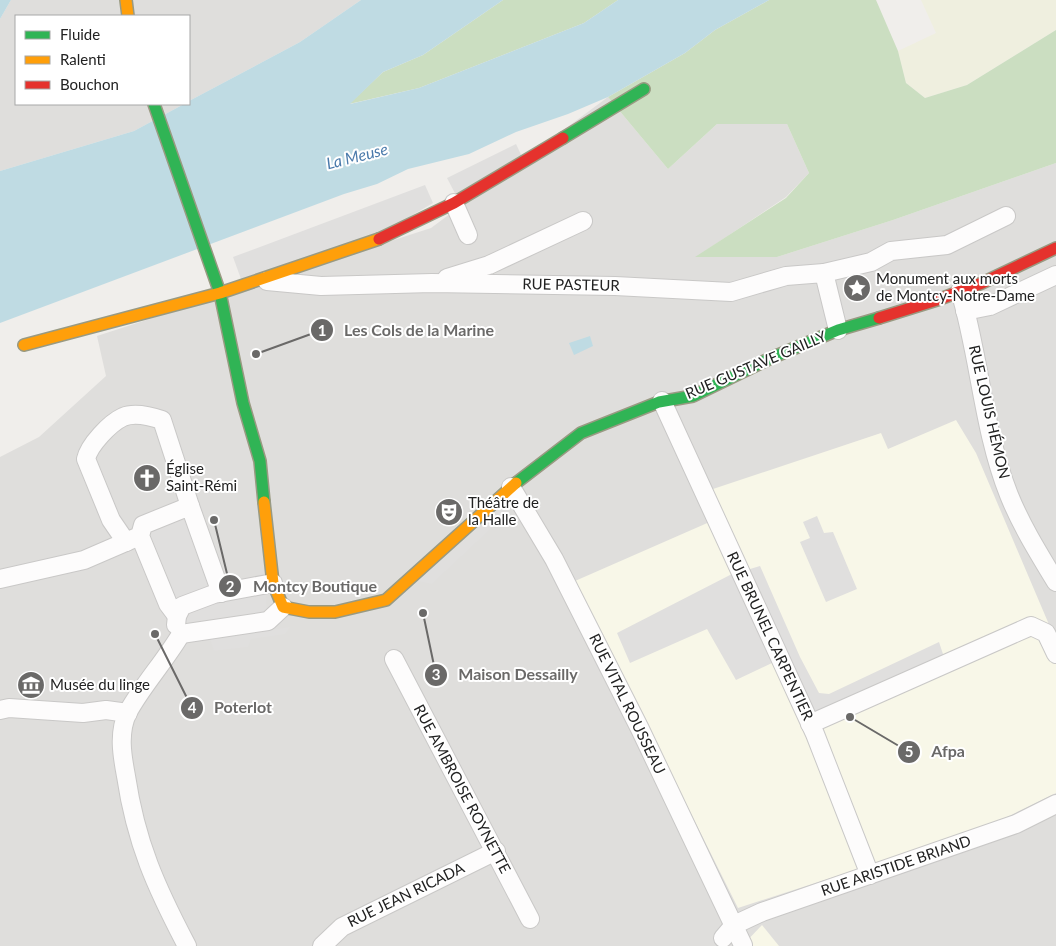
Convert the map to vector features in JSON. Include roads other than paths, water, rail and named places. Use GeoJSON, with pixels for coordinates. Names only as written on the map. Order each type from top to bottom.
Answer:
{"type":"FeatureCollection","features":[{"type":"Feature","properties":{"kind":"street"},"geometry":{"type":"LineString","coordinates":[[126,0],[128,15]]}},
{"type":"Feature","properties":{"kind":"street"},"geometry":{"type":"LineString","coordinates":[[24,345],[128,319],[220,293],[383,238],[454,203],[644,89]]}},
{"type":"Feature","properties":{"kind":"street"},"geometry":{"type":"LineString","coordinates":[[154,105],[220,293],[243,403],[260,461],[278,596],[268,621],[181,634],[128,713],[122,732],[122,752],[139,842],[156,887],[187,946]]}},
{"type":"Feature","properties":{"kind":"street"},"geometry":{"type":"LineString","coordinates":[[454,203],[468,235]]}},
{"type":"Feature","properties":{"kind":"street","name":"RUE PASTEUR"},"geometry":{"type":"LineString","coordinates":[[256,281],[321,286],[432,283],[615,286],[731,292],[786,276],[824,273],[870,262],[891,251],[947,244],[1006,216]]}},
{"type":"Feature","properties":{"kind":"street"},"geometry":{"type":"LineString","coordinates":[[432,283],[489,265],[583,221]]}},
{"type":"Feature","properties":{"kind":"street","name":"RUE GUSTAVE GAILLY"},"geometry":{"type":"LineString","coordinates":[[278,596],[307,613],[361,608],[386,600],[511,487],[581,433],[628,412],[662,401],[693,396],[752,369],[771,358],[838,330],[960,291],[1056,248]]}},
{"type":"Feature","properties":{"kind":"street"},"geometry":{"type":"LineString","coordinates":[[824,273],[838,330]]}},
{"type":"Feature","properties":{"kind":"street"},"geometry":{"type":"LineString","coordinates":[[965,311],[990,306],[1056,275]]}},
{"type":"Feature","properties":{"kind":"street","name":"RUE LOUIS HÉMON"},"geometry":{"type":"LineString","coordinates":[[960,291],[990,431],[1009,494],[1029,536],[1056,582]]}},
{"type":"Feature","properties":{"kind":"street","name":"RUE BRUNEL CARPENTIER"},"geometry":{"type":"LineString","coordinates":[[662,401],[810,724],[870,875]]}},
{"type":"Feature","properties":{"kind":"street"},"geometry":{"type":"LineString","coordinates":[[177,616],[168,604],[133,539],[111,520],[86,458],[89,448],[123,417],[146,414],[162,420],[220,593]]}},
{"type":"Feature","properties":{"kind":"street","name":"RUE VITAL ROUSSEAU"},"geometry":{"type":"LineString","coordinates":[[511,487],[554,559],[636,722],[728,932],[743,945]]}},
{"type":"Feature","properties":{"kind":"street"},"geometry":{"type":"LineString","coordinates":[[0,579],[84,560],[133,539],[143,526],[190,506]]}},
{"type":"Feature","properties":{"kind":"street"},"geometry":{"type":"LineString","coordinates":[[181,634],[176,628],[177,616],[182,606],[220,593],[278,596]]}},
{"type":"Feature","properties":{"kind":"street"},"geometry":{"type":"LineString","coordinates":[[810,724],[1031,626],[1046,633],[1056,654]]}},
{"type":"Feature","properties":{"kind":"street","name":"RUE AMBROISE ROYNETTE"},"geometry":{"type":"LineString","coordinates":[[394,659],[530,919]]}},
{"type":"Feature","properties":{"kind":"street"},"geometry":{"type":"LineString","coordinates":[[0,710],[8,708],[83,713],[106,710],[128,713]]}},
{"type":"Feature","properties":{"kind":"street","name":"RUE ARISTIDE BRIAND"},"geometry":{"type":"LineString","coordinates":[[728,932],[762,912],[1016,824],[1056,804]]}},
{"type":"Feature","properties":{"kind":"street","name":"RUE JEAN RICADA"},"geometry":{"type":"LineString","coordinates":[[322,946],[342,927],[496,851]]}},
{"type":"Feature","properties":{"kind":"water"},"geometry":{"type":"Polygon","coordinates":[[[0,0],[11,0],[0,19],[0,0]]]}},
{"type":"Feature","properties":{"kind":"water","name":"La Meuse"},"geometry":{"type":"Polygon","coordinates":[[[361,0],[503,0],[423,55],[383,72],[350,104],[419,88],[584,23],[618,0],[769,0],[715,30],[685,53],[608,97],[568,114],[516,132],[469,154],[408,169],[377,184],[344,194],[0,323],[0,171],[134,131],[182,105],[190,105],[190,100],[300,42],[361,0]]]}},
{"type":"Feature","properties":{"kind":"water"},"geometry":{"type":"Polygon","coordinates":[[[590,336],[593,346],[574,355],[569,343],[590,336]]]}},
{"type":"Feature","properties":{"kind":"place","name":"Monument aux morts de Montcy-Notre-Dame"},"geometry":{"type":"Point","coordinates":[857,288]}},
{"type":"Feature","properties":{"kind":"place","name":"Les Cols de la Marine"},"geometry":{"type":"Point","coordinates":[256,354]}},
{"type":"Feature","properties":{"kind":"place","name":"Église Saint-Rémi"},"geometry":{"type":"Point","coordinates":[147,478]}},
{"type":"Feature","properties":{"kind":"place","name":"Théâtre de la Halle"},"geometry":{"type":"Point","coordinates":[449,512]}},
{"type":"Feature","properties":{"kind":"place","name":"Montcy Boutique"},"geometry":{"type":"Point","coordinates":[214,520]}},
{"type":"Feature","properties":{"kind":"place","name":"Maison Dessailly"},"geometry":{"type":"Point","coordinates":[423,613]}},
{"type":"Feature","properties":{"kind":"place","name":"Poterlot"},"geometry":{"type":"Point","coordinates":[155,634]}},
{"type":"Feature","properties":{"kind":"place","name":"Musée du linge"},"geometry":{"type":"Point","coordinates":[31,685]}},
{"type":"Feature","properties":{"kind":"place","name":"Afpa"},"geometry":{"type":"Point","coordinates":[850,717]}}]}
